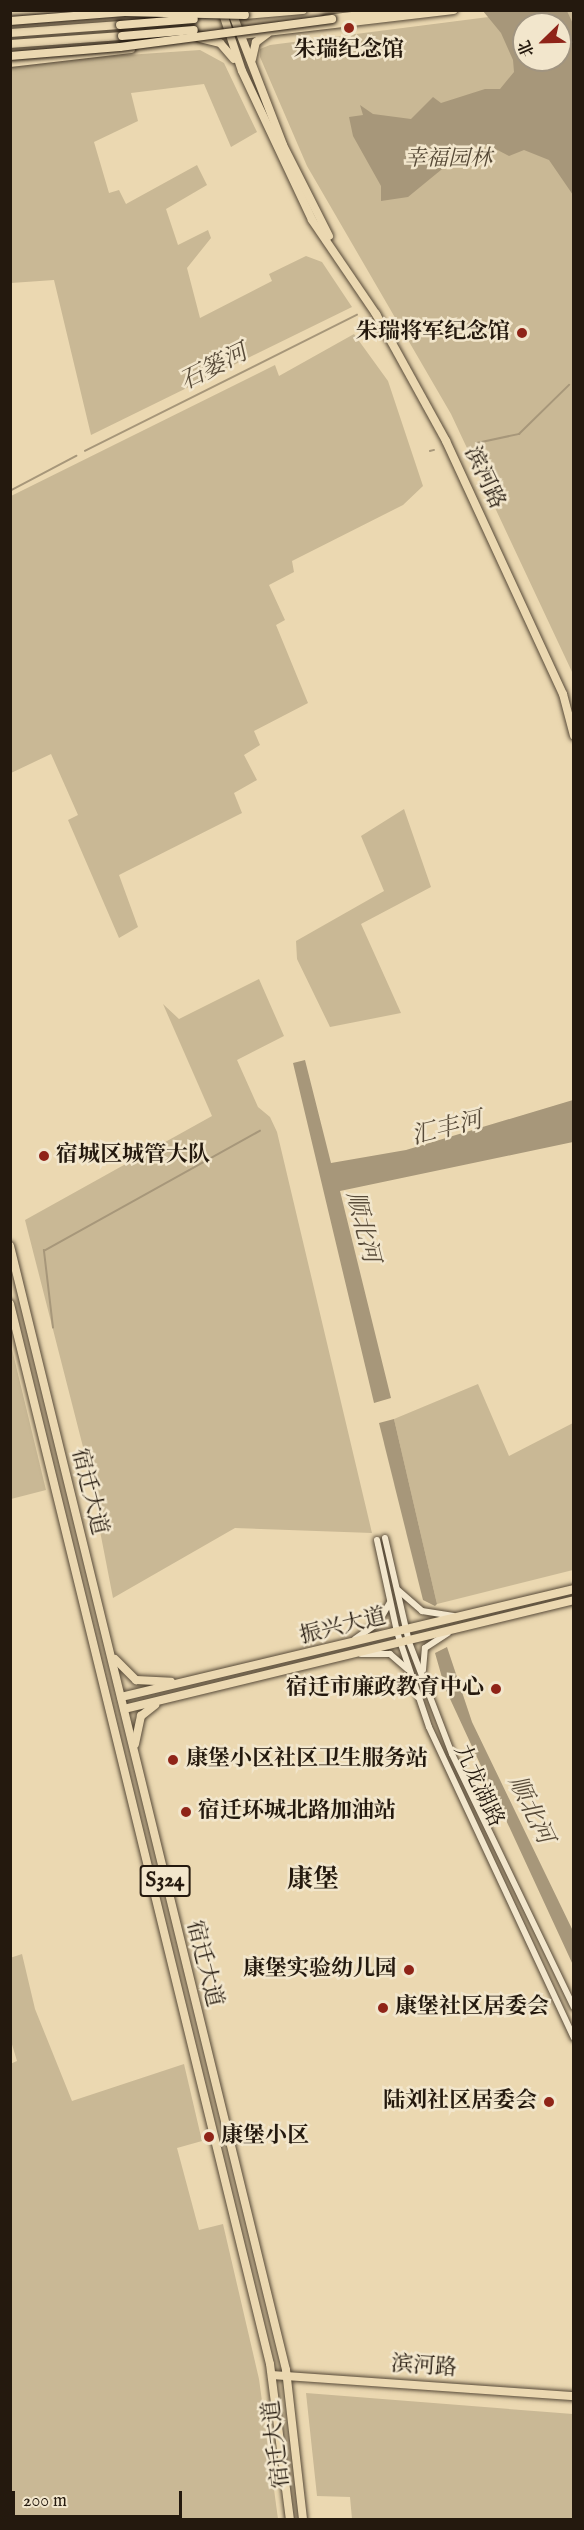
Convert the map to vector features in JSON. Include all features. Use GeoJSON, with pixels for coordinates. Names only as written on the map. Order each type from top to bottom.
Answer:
{"type":"FeatureCollection","features":[{"type":"Feature","properties":{"kind":"highway"},"geometry":{"type":"LineString","coordinates":[[10,33],[303,10]]}},
{"type":"Feature","properties":{"kind":"highway"},"geometry":{"type":"LineString","coordinates":[[10,56],[120,47],[403,10]]}},
{"type":"Feature","properties":{"kind":"highway"},"geometry":{"type":"LineString","coordinates":[[10,21],[125,12],[245,13]]}},
{"type":"Feature","properties":{"kind":"highway"},"geometry":{"type":"LineString","coordinates":[[10,44],[332,19]]}},
{"type":"Feature","properties":{"kind":"main road"},"geometry":{"type":"LineString","coordinates":[[10,15],[84,10]]}},
{"type":"Feature","properties":{"kind":"main road"},"geometry":{"type":"LineString","coordinates":[[135,10],[245,13]]}},
{"type":"Feature","properties":{"kind":"main road"},"geometry":{"type":"LineString","coordinates":[[10,63],[95,56],[196,38],[270,32],[454,10]]}},
{"type":"Feature","properties":{"kind":"main road","name":"滨河路"},"geometry":{"type":"LineString","coordinates":[[221,11],[242,71],[312,220],[335,248]]}},
{"type":"Feature","properties":{"kind":"main road","name":"滨河路"},"geometry":{"type":"LineString","coordinates":[[231,11],[284,148],[335,248],[446,441],[563,694],[573,736]]}},
{"type":"Feature","properties":{"kind":"main road"},"geometry":{"type":"LineString","coordinates":[[270,32],[256,42],[252,58],[284,148]]}},
{"type":"Feature","properties":{"kind":"main road"},"geometry":{"type":"LineString","coordinates":[[196,38],[224,45],[242,71]]}},
{"type":"Feature","properties":{"kind":"main road","name":"宿迁大道"},"geometry":{"type":"LineString","coordinates":[[10,1246],[286,2375],[303,2520]]}},
{"type":"Feature","properties":{"kind":"main road","name":"宿迁大道"},"geometry":{"type":"LineString","coordinates":[[10,1304],[272,2375],[290,2520]]}},
{"type":"Feature","properties":{"kind":"main road","name":"振兴大道"},"geometry":{"type":"LineString","coordinates":[[121,1696],[194,1681],[573,1589]]}},
{"type":"Feature","properties":{"kind":"main road","name":"振兴大道"},"geometry":{"type":"LineString","coordinates":[[124,1709],[405,1643],[573,1600]]}},
{"type":"Feature","properties":{"kind":"main road"},"geometry":{"type":"LineString","coordinates":[[106,1635],[118,1666],[136,1680],[194,1681]]}},
{"type":"Feature","properties":{"kind":"main road"},"geometry":{"type":"LineString","coordinates":[[139,1773],[135,1730],[141,1716],[156,1704],[194,1693]]}},
{"type":"Feature","properties":{"kind":"main road","name":"滨河路"},"geometry":{"type":"LineString","coordinates":[[272,2375],[573,2396]]}},
{"type":"Feature","properties":{"kind":"street","name":"九龙湖路"},"geometry":{"type":"LineString","coordinates":[[385,1538],[401,1631]]}},
{"type":"Feature","properties":{"kind":"street","name":"九龙湖路"},"geometry":{"type":"LineString","coordinates":[[377,1540],[390,1601],[405,1643],[411,1674],[429,1727],[573,2038]]}},
{"type":"Feature","properties":{"kind":"street"},"geometry":{"type":"LineString","coordinates":[[395,1587],[422,1611],[460,1617]]}},
{"type":"Feature","properties":{"kind":"street"},"geometry":{"type":"LineString","coordinates":[[348,1644],[378,1623],[390,1601]]}},
{"type":"Feature","properties":{"kind":"street"},"geometry":{"type":"LineString","coordinates":[[424,1679],[425,1648],[455,1630]]}},
{"type":"Feature","properties":{"kind":"street","name":"九龙湖路"},"geometry":{"type":"LineString","coordinates":[[405,1643],[424,1679],[452,1754],[573,2007]]}},
{"type":"Feature","properties":{"kind":"street"},"geometry":{"type":"LineString","coordinates":[[354,1655],[390,1654],[411,1674]]}},
{"type":"Feature","properties":{"kind":"green space","name":"幸福园林"},"geometry":{"type":"Polygon","coordinates":[[[573,11],[573,674],[451,414],[307,166],[260,57],[260,49],[270,45],[512,14],[512,72],[572,72],[572,12],[527,12],[573,11]]]}},
{"type":"Feature","properties":{"kind":"green space"},"geometry":{"type":"Polygon","coordinates":[[[200,50],[224,63],[257,132],[231,147],[204,84],[131,93],[138,121],[94,142],[109,193],[119,190],[126,204],[197,165],[207,185],[166,209],[178,245],[208,230],[211,238],[187,268],[200,318],[272,281],[269,274],[306,256],[322,262],[352,307],[91,435],[54,280],[11,283],[11,63],[200,50]]]}},
{"type":"Feature","properties":{"kind":"green space"},"geometry":{"type":"Polygon","coordinates":[[[354,334],[388,381],[423,486],[403,505],[292,561],[294,572],[269,585],[285,620],[276,625],[308,703],[254,731],[260,745],[244,755],[257,780],[234,793],[242,813],[119,875],[138,927],[119,938],[68,820],[78,815],[51,754],[11,773],[11,496],[275,365],[279,376],[354,334]]]}},
{"type":"Feature","properties":{"kind":"green space"},"geometry":{"type":"Polygon","coordinates":[[[404,809],[431,887],[361,924],[401,1013],[330,1027],[297,959],[296,941],[384,891],[361,836],[404,809]]]}},
{"type":"Feature","properties":{"kind":"green space"},"geometry":{"type":"Polygon","coordinates":[[[259,979],[284,1036],[237,1060],[258,1107],[270,1117],[277,1132],[372,1533],[235,1528],[113,1598],[100,1531],[104,1529],[25,1220],[212,1116],[163,1004],[179,1019],[259,979]]]}},
{"type":"Feature","properties":{"kind":"green space"},"geometry":{"type":"Polygon","coordinates":[[[10,1341],[46,1490],[11,1499],[10,1499],[10,1341]]]}},
{"type":"Feature","properties":{"kind":"green space"},"geometry":{"type":"Polygon","coordinates":[[[478,1384],[509,1456],[573,1423],[573,1570],[437,1604],[394,1419],[478,1384]]]}},
{"type":"Feature","properties":{"kind":"green space"},"geometry":{"type":"Polygon","coordinates":[[[22,1954],[35,2009],[72,2101],[184,2064],[202,2141],[177,2148],[199,2230],[223,2224],[259,2379],[278,2519],[11,2519],[10,2064],[17,2061],[11,2041],[10,1958],[22,1954]]]}},
{"type":"Feature","properties":{"kind":"green space"},"geometry":{"type":"Polygon","coordinates":[[[306,2393],[573,2414],[573,2519],[352,2519],[350,2497],[317,2496],[306,2393]]]}},
{"type":"Feature","properties":{"kind":"shaded area"},"geometry":{"type":"Polygon","coordinates":[[[483,11],[567,11],[512,12],[512,58],[501,33],[483,11]]]}},
{"type":"Feature","properties":{"kind":"shaded area"},"geometry":{"type":"Polygon","coordinates":[[[572,22],[574,26],[573,195],[549,160],[524,150],[509,156],[488,145],[469,147],[408,197],[381,201],[381,186],[353,136],[349,117],[363,115],[360,105],[373,114],[411,119],[433,97],[441,103],[485,89],[500,89],[514,72],[572,72],[572,22]]]}},
{"type":"Feature","properties":{"kind":"shaded area"},"geometry":{"type":"Polygon","coordinates":[[[305,1060],[331,1163],[406,1150],[573,1100],[573,1142],[340,1191],[391,1398],[374,1403],[293,1063],[305,1060]]]}},
{"type":"Feature","properties":{"kind":"shaded area"},"geometry":{"type":"Polygon","coordinates":[[[394,1419],[437,1604],[435,1606],[423,1600],[379,1423],[394,1419]]]}},
{"type":"Feature","properties":{"kind":"shaded area"},"geometry":{"type":"Polygon","coordinates":[[[447,1647],[472,1722],[573,1931],[573,1965],[445,1688],[435,1653],[447,1647]]]}},
{"type":"Feature","properties":{"kind":"waterway","name":"石篓河"},"geometry":{"type":"LineString","coordinates":[[85,451],[357,315]]}},
{"type":"Feature","properties":{"kind":"waterway"},"geometry":{"type":"LineString","coordinates":[[477,443],[519,434],[569,385]]}},
{"type":"Feature","properties":{"kind":"waterway"},"geometry":{"type":"LineString","coordinates":[[430,451],[434,450]]}},
{"type":"Feature","properties":{"kind":"waterway","name":"石篓河"},"geometry":{"type":"LineString","coordinates":[[10,491],[76,456]]}},
{"type":"Feature","properties":{"kind":"waterway"},"geometry":{"type":"LineString","coordinates":[[53,1328],[44,1251],[260,1131]]}},
{"type":"Feature","properties":{"kind":"place","name":"朱瑞纪念馆"},"geometry":{"type":"Point","coordinates":[349,28]}},
{"type":"Feature","properties":{"kind":"place","name":"朱瑞将军纪念馆"},"geometry":{"type":"Point","coordinates":[522,333]}},
{"type":"Feature","properties":{"kind":"place","name":"宿城区城管大队"},"geometry":{"type":"Point","coordinates":[44,1156]}},
{"type":"Feature","properties":{"kind":"place","name":"宿迁市廉政教育中心"},"geometry":{"type":"Point","coordinates":[496,1689]}},
{"type":"Feature","properties":{"kind":"place","name":"康堡小区社区卫生服务站"},"geometry":{"type":"Point","coordinates":[173,1760]}},
{"type":"Feature","properties":{"kind":"place","name":"宿迁环城北路加油站"},"geometry":{"type":"Point","coordinates":[186,1812]}},
{"type":"Feature","properties":{"kind":"place","name":"康堡实验幼儿园"},"geometry":{"type":"Point","coordinates":[409,1970]}},
{"type":"Feature","properties":{"kind":"place","name":"康堡社区居委会"},"geometry":{"type":"Point","coordinates":[383,2008]}},
{"type":"Feature","properties":{"kind":"place","name":"陆刘社区居委会"},"geometry":{"type":"Point","coordinates":[549,2102]}},
{"type":"Feature","properties":{"kind":"place","name":"康堡小区"},"geometry":{"type":"Point","coordinates":[209,2137]}},
{"type":"Feature","properties":{"kind":"district","name":"康堡"},"geometry":{"type":"Point","coordinates":[313,1880]}},
{"type":"Feature","properties":{"kind":"water label","name":"汇丰河"},"geometry":{"type":"Point","coordinates":[447,1129]}},
{"type":"Feature","properties":{"kind":"water label","name":"顺北河"},"geometry":{"type":"Point","coordinates":[362,1227]}},
{"type":"Feature","properties":{"kind":"water label","name":"顺北河"},"geometry":{"type":"Point","coordinates":[530,1810]}}]}
